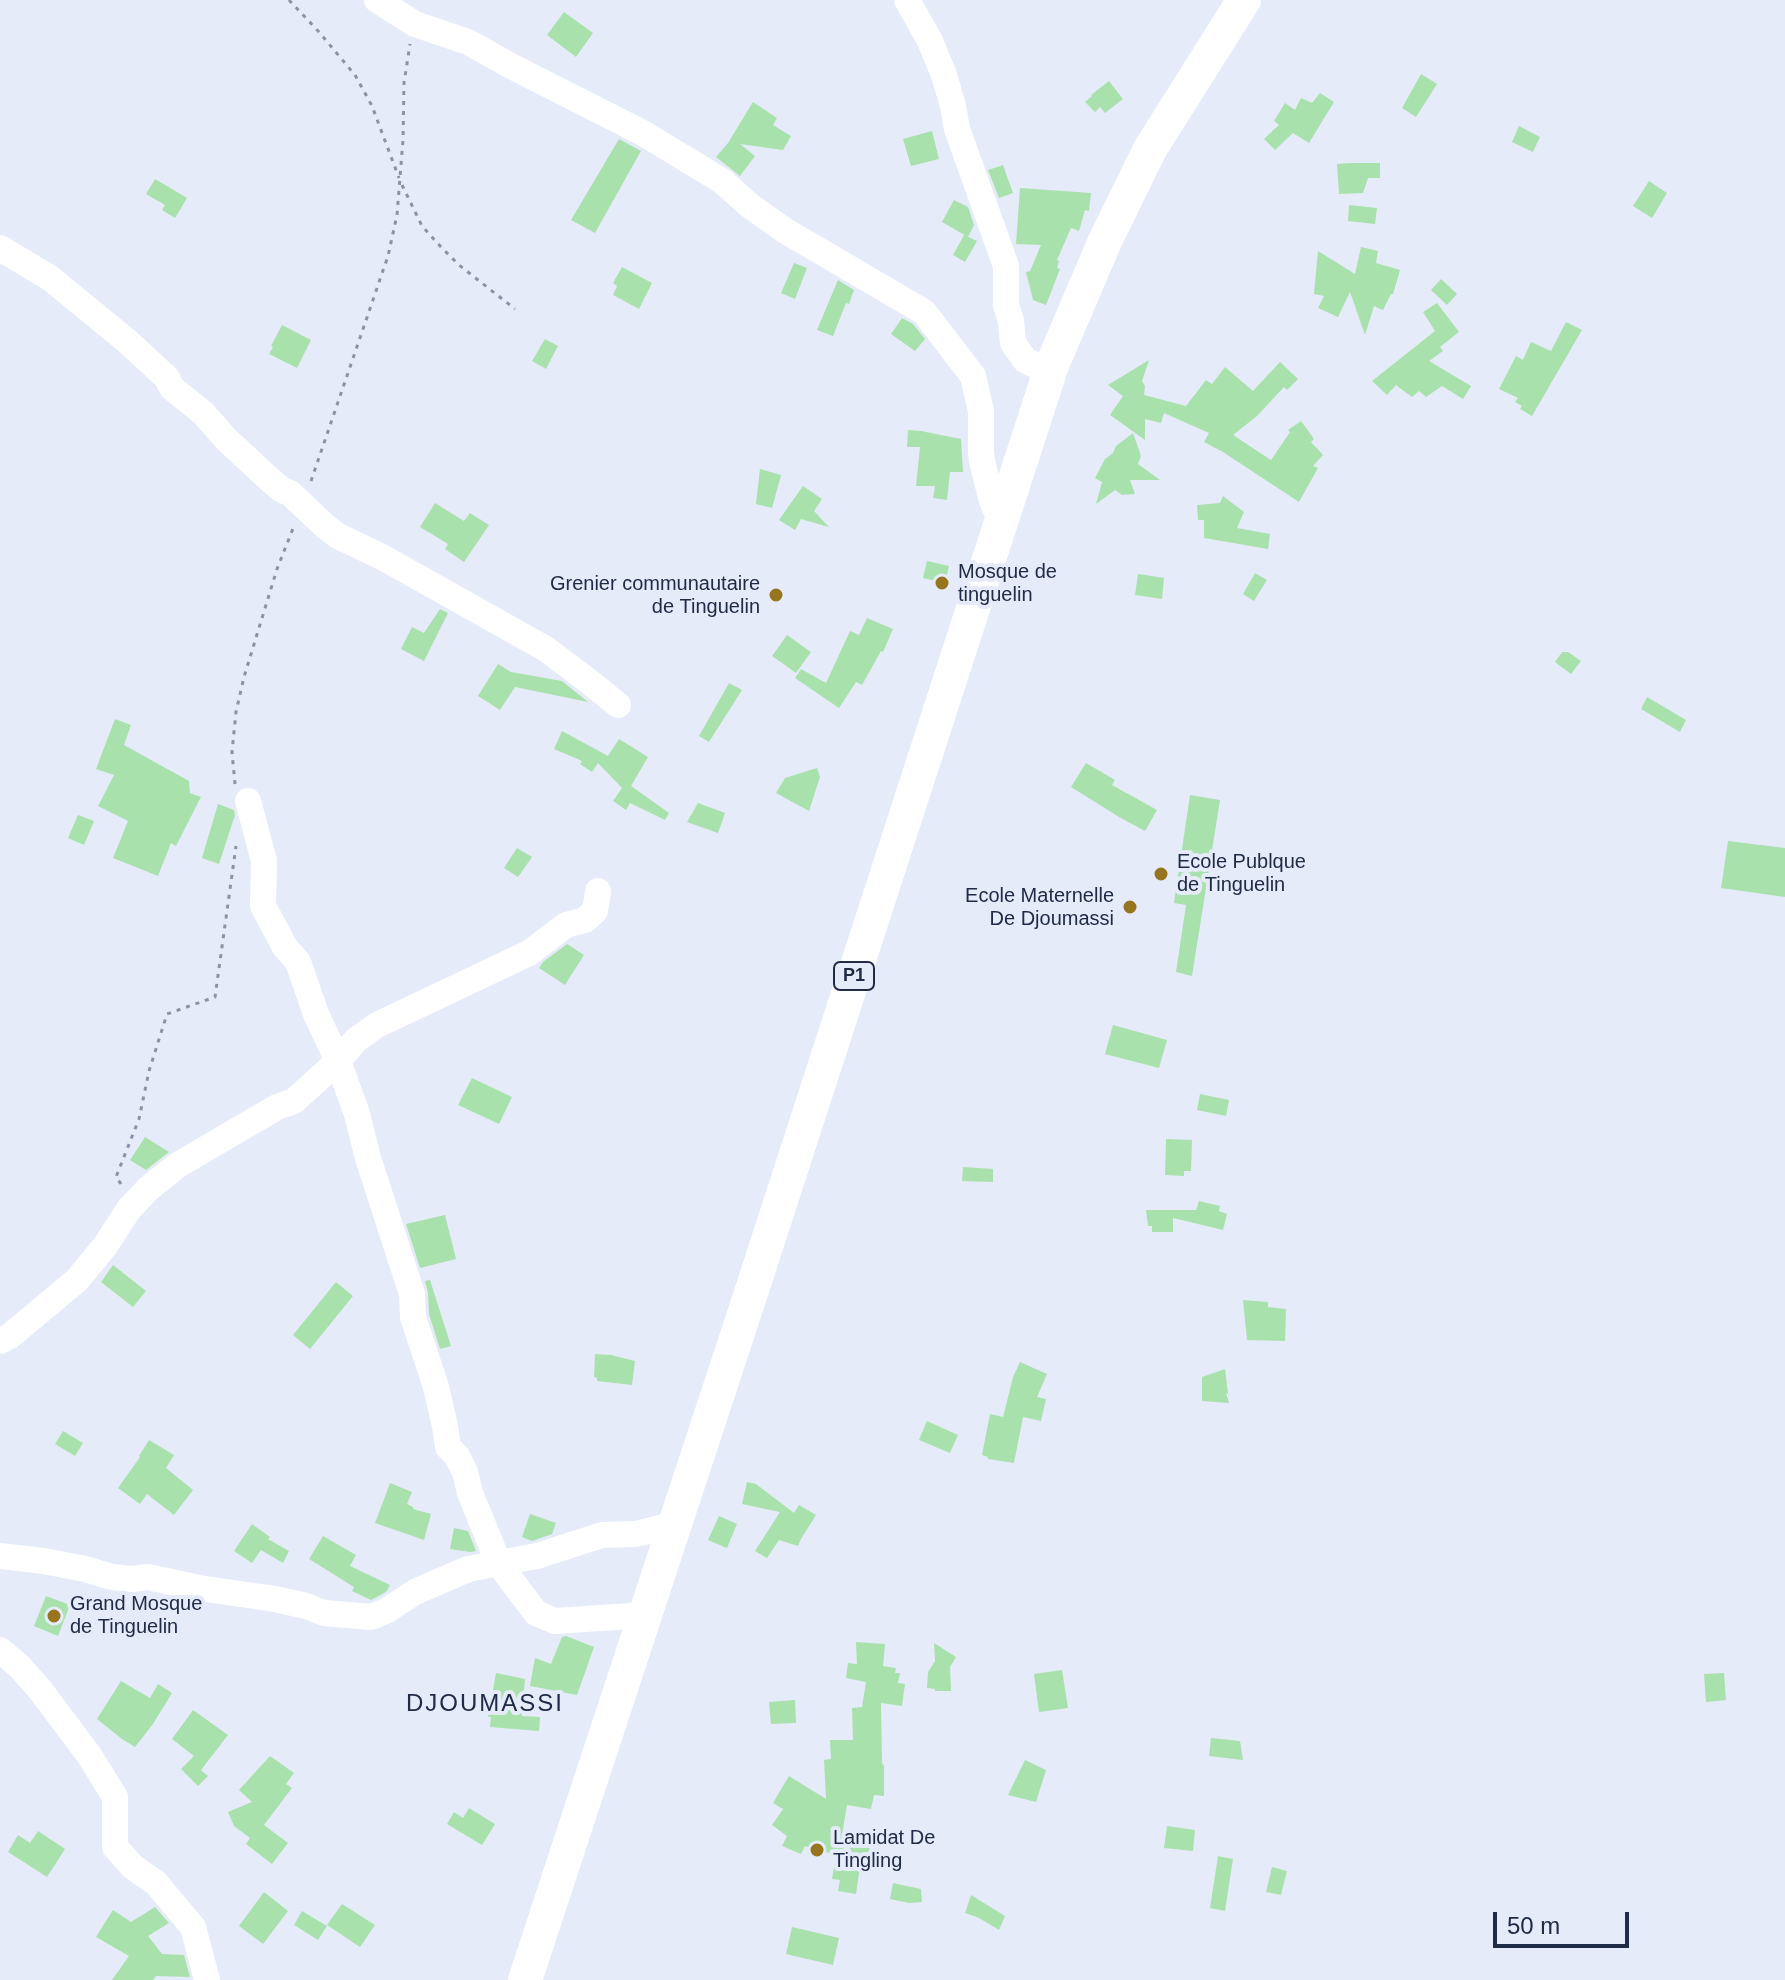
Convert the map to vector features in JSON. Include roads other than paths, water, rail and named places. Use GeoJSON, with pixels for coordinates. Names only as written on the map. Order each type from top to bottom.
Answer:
{"type":"FeatureCollection","features":[{"type":"Feature","properties":{"kind":"main road","name":"P1"},"geometry":{"type":"LineString","coordinates":[[525,1980],[1049,372],[1105,241],[1150,149],[1244,0]]}},
{"type":"Feature","properties":{"kind":"street"},"geometry":{"type":"LineString","coordinates":[[377,0],[415,24],[468,42],[643,133],[722,181],[784,230],[924,312],[973,376],[981,411],[982,461],[1001,522]]}},
{"type":"Feature","properties":{"kind":"street"},"geometry":{"type":"LineString","coordinates":[[907,0],[930,41],[944,75],[957,129],[1006,266],[1006,305],[1013,343],[1025,360],[1049,372]]}},
{"type":"Feature","properties":{"kind":"street"},"geometry":{"type":"LineString","coordinates":[[0,248],[50,278],[127,341],[269,479],[290,493],[338,536],[382,557],[546,649],[618,705]]}},
{"type":"Feature","properties":{"kind":"street"},"geometry":{"type":"LineString","coordinates":[[248,801],[264,861],[263,906],[285,947],[298,962],[316,1014],[338,1061],[412,1294],[413,1317],[436,1387],[448,1447],[465,1472],[470,1493],[499,1564],[536,1613],[555,1621],[645,1615]]}},
{"type":"Feature","properties":{"kind":"street"},"geometry":{"type":"LineString","coordinates":[[0,1341],[77,1280],[135,1203],[178,1165],[277,1107],[294,1101],[356,1040],[377,1025],[529,953],[566,925],[585,920],[595,911],[598,891]]}},
{"type":"Feature","properties":{"kind":"street"},"geometry":{"type":"LineString","coordinates":[[0,1556],[44,1561],[112,1577],[148,1577],[261,1596],[324,1613],[371,1617],[415,1592],[468,1569],[537,1556],[602,1535],[636,1534],[675,1524]]}},
{"type":"Feature","properties":{"kind":"street"},"geometry":{"type":"LineString","coordinates":[[0,1650],[41,1691],[89,1755],[115,1797],[115,1847],[133,1867],[156,1883],[193,1927],[207,1980]]}},
{"type":"Feature","properties":{"kind":"place","name":"Mosque de tinguelin"},"geometry":{"type":"Point","coordinates":[942,583]}},
{"type":"Feature","properties":{"kind":"place","name":"Grenier communautaire de Tinguelin"},"geometry":{"type":"Point","coordinates":[776,595]}},
{"type":"Feature","properties":{"kind":"place","name":"Ecole Publque de Tinguelin"},"geometry":{"type":"Point","coordinates":[1161,874]}},
{"type":"Feature","properties":{"kind":"place","name":"Ecole Maternelle De Djoumassi"},"geometry":{"type":"Point","coordinates":[1130,907]}},
{"type":"Feature","properties":{"kind":"place","name":"Grand Mosque de Tinguelin"},"geometry":{"type":"Point","coordinates":[54,1616]}},
{"type":"Feature","properties":{"kind":"place","name":"Lamidat De Tingling"},"geometry":{"type":"Point","coordinates":[817,1850]}},
{"type":"Feature","properties":{"kind":"district","name":"DJOUMASSI"},"geometry":{"type":"Point","coordinates":[485,1704]}}]}
